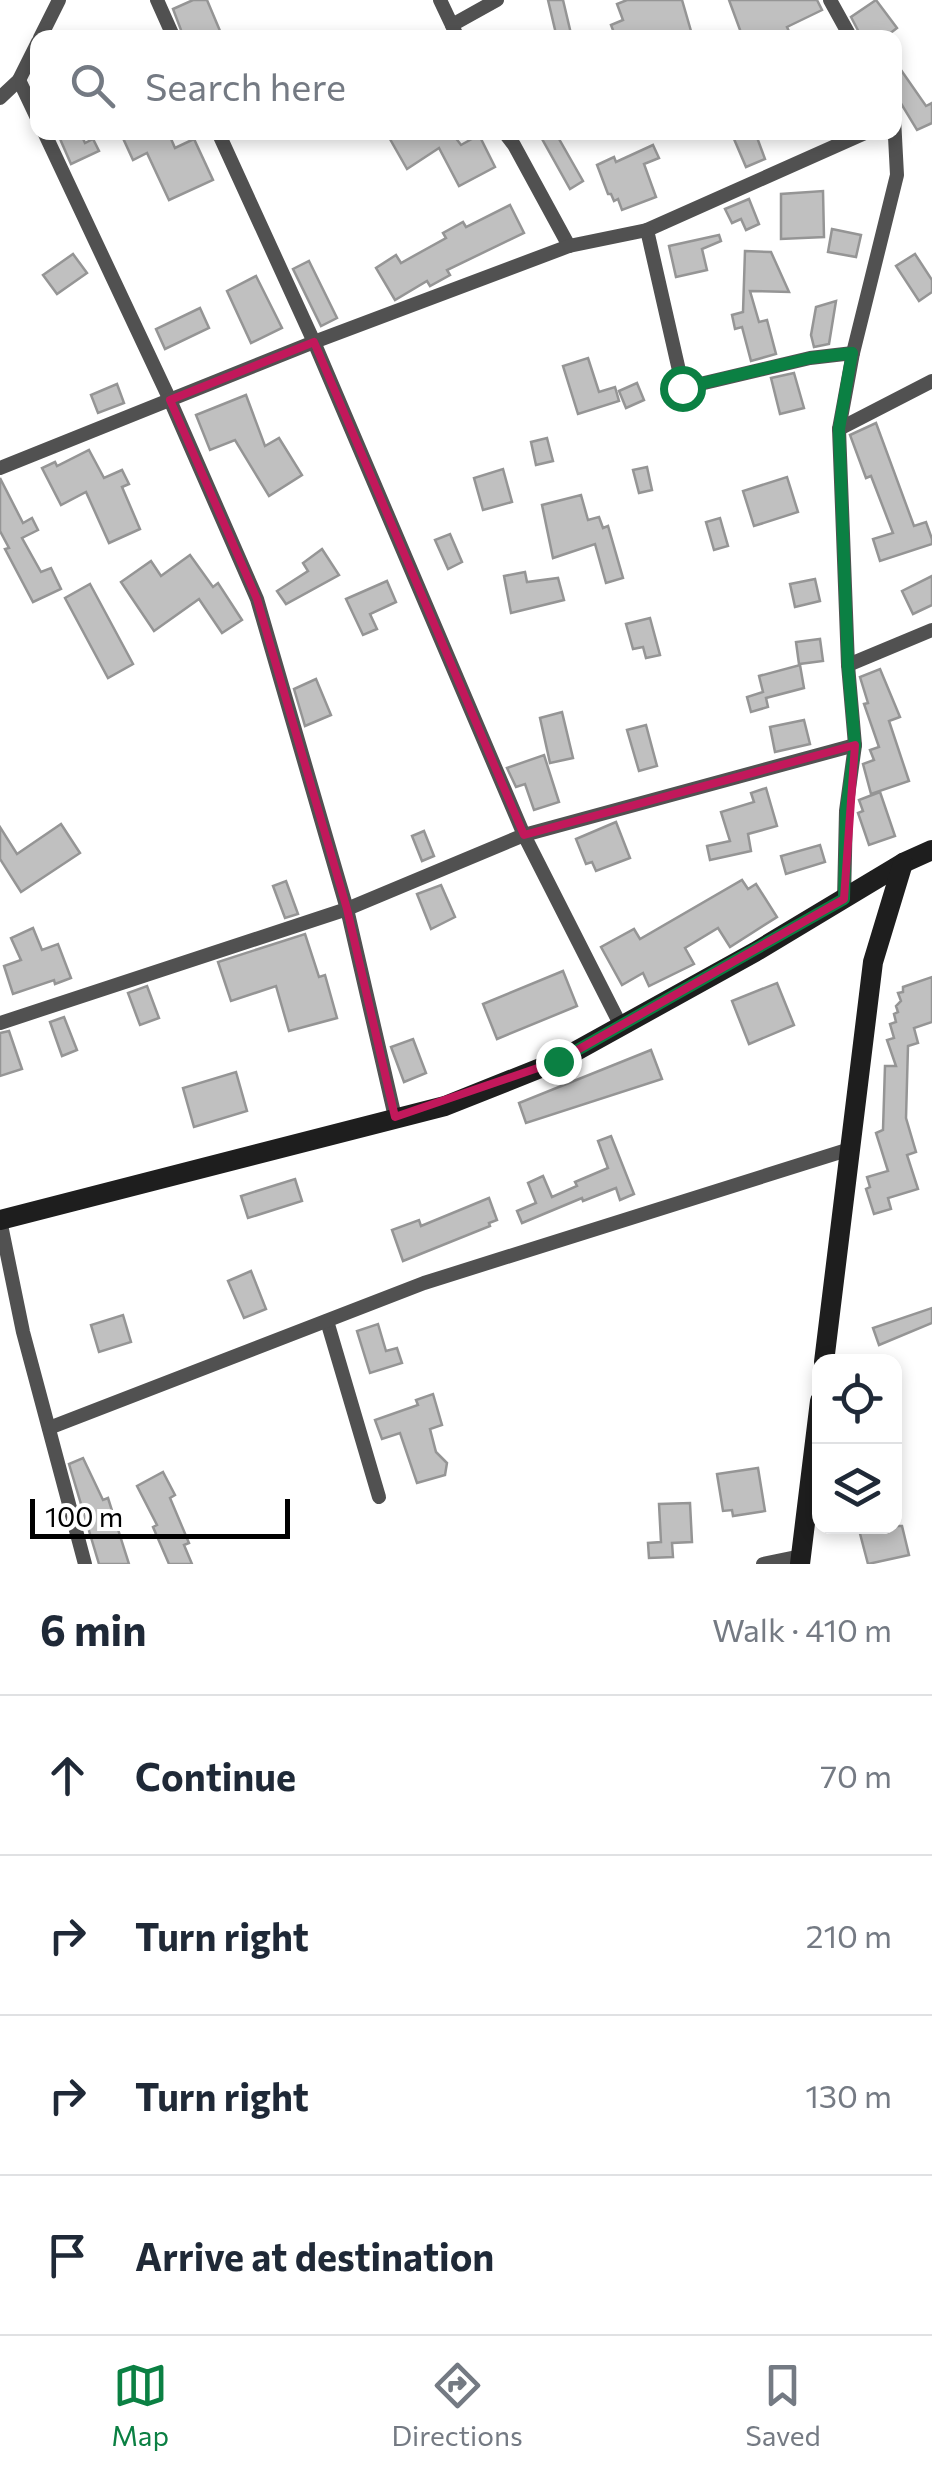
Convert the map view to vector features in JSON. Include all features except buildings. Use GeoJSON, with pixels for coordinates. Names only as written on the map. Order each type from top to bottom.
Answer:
{"type":"FeatureCollection","features":[{"type":"Feature","properties":{"kind":"main road"},"geometry":{"type":"LineString","coordinates":[[0,1220],[445,1106],[542,1068],[932,850]]}},
{"type":"Feature","properties":{"kind":"main road"},"geometry":{"type":"LineString","coordinates":[[825,1354],[873,962],[903,863]]}},
{"type":"Feature","properties":{"kind":"main road"},"geometry":{"type":"LineString","coordinates":[[800,1560],[815,1444]]}},
{"type":"Feature","properties":{"kind":"street"},"geometry":{"type":"LineString","coordinates":[[44,30],[58,0]]}},
{"type":"Feature","properties":{"kind":"street"},"geometry":{"type":"LineString","coordinates":[[156,0],[170,30]]}},
{"type":"Feature","properties":{"kind":"street"},"geometry":{"type":"LineString","coordinates":[[440,0],[454,30]]}},
{"type":"Feature","properties":{"kind":"street"},"geometry":{"type":"LineString","coordinates":[[455,30],[498,0]]}},
{"type":"Feature","properties":{"kind":"street"},"geometry":{"type":"LineString","coordinates":[[830,0],[847,30]]}},
{"type":"Feature","properties":{"kind":"street"},"geometry":{"type":"LineString","coordinates":[[0,98],[19,80],[30,58]]}},
{"type":"Feature","properties":{"kind":"street"},"geometry":{"type":"LineString","coordinates":[[19,80],[30,103]]}},
{"type":"Feature","properties":{"kind":"street"},"geometry":{"type":"LineString","coordinates":[[48,140],[258,599],[346,909],[396,1117]]}},
{"type":"Feature","properties":{"kind":"street"},"geometry":{"type":"LineString","coordinates":[[222,140],[314,342],[524,835],[621,1026]]}},
{"type":"Feature","properties":{"kind":"street"},"geometry":{"type":"LineString","coordinates":[[510,140],[569,246]]}},
{"type":"Feature","properties":{"kind":"street"},"geometry":{"type":"LineString","coordinates":[[0,468],[314,342],[569,246],[647,230],[849,140]]}},
{"type":"Feature","properties":{"kind":"street"},"geometry":{"type":"LineString","coordinates":[[844,899],[846,811],[855,745],[839,429],[852,353],[897,176],[896,140]]}},
{"type":"Feature","properties":{"kind":"street"},"geometry":{"type":"LineString","coordinates":[[647,230],[682,388],[810,358],[852,353]]}},
{"type":"Feature","properties":{"kind":"street"},"geometry":{"type":"LineString","coordinates":[[839,429],[932,381]]}},
{"type":"Feature","properties":{"kind":"street"},"geometry":{"type":"LineString","coordinates":[[848,666],[932,630]]}},
{"type":"Feature","properties":{"kind":"street"},"geometry":{"type":"LineString","coordinates":[[0,1023],[346,909],[524,835],[855,745]]}},
{"type":"Feature","properties":{"kind":"street"},"geometry":{"type":"LineString","coordinates":[[49,1428],[424,1283],[850,1149]]}},
{"type":"Feature","properties":{"kind":"street"},"geometry":{"type":"LineString","coordinates":[[0,1220],[24,1332],[85,1564]]}},
{"type":"Feature","properties":{"kind":"street"},"geometry":{"type":"LineString","coordinates":[[327,1321],[379,1497]]}},
{"type":"Feature","properties":{"kind":"street"},"geometry":{"type":"LineString","coordinates":[[763,1564],[800,1560]]}},
{"type":"Feature","properties":{"kind":"highlighted area"},"geometry":{"type":"Polygon","coordinates":[[[314,342],[524,835],[855,745],[844,899],[558,1061],[395,1117],[347,909],[257,599],[170,400],[314,342]]]}},
{"type":"Feature","properties":{"kind":"route"},"geometry":{"type":"LineString","coordinates":[[558,1061],[844,899],[846,811],[855,745],[839,429],[852,353],[810,358],[682,388]]}}]}
